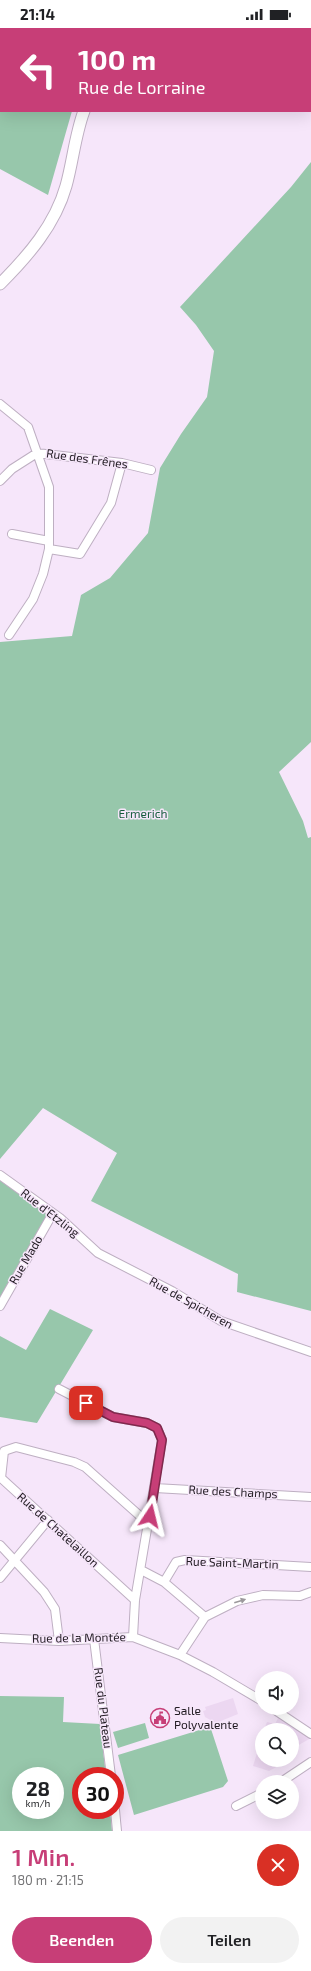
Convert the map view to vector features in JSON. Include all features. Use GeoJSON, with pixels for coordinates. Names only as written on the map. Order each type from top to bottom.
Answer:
{"type":"FeatureCollection","features":[{"type":"Feature","properties":{"kind":"main road"},"geometry":{"type":"LineString","coordinates":[[0,284],[34,247],[50,224],[61,199],[84,112]]}},
{"type":"Feature","properties":{"kind":"street","name":"Rue des Frênes"},"geometry":{"type":"LineString","coordinates":[[0,404],[28,427],[37,452],[122,463],[151,470]]}},
{"type":"Feature","properties":{"kind":"street"},"geometry":{"type":"LineString","coordinates":[[0,481],[12,469],[37,452],[49,487],[49,549],[43,574],[33,599],[9,635]]}},
{"type":"Feature","properties":{"kind":"street"},"geometry":{"type":"LineString","coordinates":[[49,549],[80,554],[111,503],[122,463]]}},
{"type":"Feature","properties":{"kind":"street"},"geometry":{"type":"LineString","coordinates":[[12,534],[49,540]]}},
{"type":"Feature","properties":{"kind":"street","name":"Rue d'Etzling"},"geometry":{"type":"LineString","coordinates":[[0,1175],[53,1213],[98,1253]]}},
{"type":"Feature","properties":{"kind":"street","name":"Rue Mado"},"geometry":{"type":"LineString","coordinates":[[0,1306],[53,1213]]}},
{"type":"Feature","properties":{"kind":"street","name":"Rue de Spicheren"},"geometry":{"type":"LineString","coordinates":[[98,1253],[172,1291],[221,1321],[311,1352]]}},
{"type":"Feature","properties":{"kind":"street"},"geometry":{"type":"LineString","coordinates":[[59,1389],[113,1417],[147,1423],[157,1428],[162,1440],[135,1600],[133,1637]]}},
{"type":"Feature","properties":{"kind":"street","name":"Rue de Chatelaillon"},"geometry":{"type":"LineString","coordinates":[[135,1600],[1,1478],[4,1451],[16,1447],[74,1462],[85,1467],[140,1516],[150,1516]]}},
{"type":"Feature","properties":{"kind":"street","name":"Rue des Champs"},"geometry":{"type":"LineString","coordinates":[[155,1488],[311,1497]]}},
{"type":"Feature","properties":{"kind":"street"},"geometry":{"type":"LineString","coordinates":[[0,1578],[48,1520]]}},
{"type":"Feature","properties":{"kind":"street"},"geometry":{"type":"LineString","coordinates":[[0,1545],[44,1592],[55,1609],[59,1641]]}},
{"type":"Feature","properties":{"kind":"street","name":"Rue Saint-Martin"},"geometry":{"type":"LineString","coordinates":[[164,1582],[176,1562],[185,1560],[311,1567]]}},
{"type":"Feature","properties":{"kind":"street"},"geometry":{"type":"LineString","coordinates":[[141,1570],[164,1582],[205,1617]]}},
{"type":"Feature","properties":{"kind":"street"},"geometry":{"type":"LineString","coordinates":[[180,1655],[205,1617],[243,1600],[263,1595],[300,1596],[311,1592]]}},
{"type":"Feature","properties":{"kind":"street","name":"Rue de la Montée"},"geometry":{"type":"LineString","coordinates":[[0,1638],[59,1641],[133,1637],[180,1655],[213,1672],[255,1697]]}},
{"type":"Feature","properties":{"kind":"street","name":"Rue du Plateau"},"geometry":{"type":"LineString","coordinates":[[94,1640],[110,1767]]}},
{"type":"Feature","properties":{"kind":"street"},"geometry":{"type":"LineString","coordinates":[[282,1715],[311,1734]]}},
{"type":"Feature","properties":{"kind":"street"},"geometry":{"type":"LineString","coordinates":[[292,1775],[311,1762]]}},
{"type":"Feature","properties":{"kind":"street"},"geometry":{"type":"LineString","coordinates":[[236,1806],[255,1796]]}},
{"type":"Feature","properties":{"kind":"street"},"geometry":{"type":"LineString","coordinates":[[116,1819],[117,1831]]}},
{"type":"Feature","properties":{"kind":"shaded area"},"geometry":{"type":"Polygon","coordinates":[[[233,1698],[238,1714],[216,1723],[205,1717],[203,1711],[206,1710],[205,1707],[233,1698]]]}},
{"type":"Feature","properties":{"kind":"shaded area"},"geometry":{"type":"Polygon","coordinates":[[[278,1718],[286,1723],[276,1723],[278,1718]]]}},
{"type":"Feature","properties":{"kind":"shaded area"},"geometry":{"type":"Polygon","coordinates":[[[299,1731],[311,1738],[299,1745],[299,1731]]]}},
{"type":"Feature","properties":{"kind":"shaded area"},"geometry":{"type":"Polygon","coordinates":[[[256,1767],[276,1767],[269,1771],[256,1767]]]}},
{"type":"Feature","properties":{"kind":"green space"},"geometry":{"type":"Polygon","coordinates":[[[0,112],[72,112],[48,195],[0,169],[0,112]]]}},
{"type":"Feature","properties":{"kind":"green space","name":"Ermerich"},"geometry":{"type":"Polygon","coordinates":[[[311,162],[311,742],[279,772],[303,821],[308,838],[311,837],[311,1311],[237,1292],[238,1274],[91,1201],[117,1153],[43,1108],[0,1159],[0,642],[72,636],[81,595],[110,578],[148,533],[160,468],[181,434],[207,397],[214,351],[196,325],[180,307],[291,187],[311,162]]]}},
{"type":"Feature","properties":{"kind":"green space"},"geometry":{"type":"Polygon","coordinates":[[[0,1175],[53,1213],[0,1306],[0,1175]]]}},
{"type":"Feature","properties":{"kind":"green space"},"geometry":{"type":"Polygon","coordinates":[[[50,1309],[93,1330],[37,1423],[0,1417],[0,1336],[26,1350],[50,1309]]]}},
{"type":"Feature","properties":{"kind":"green space"},"geometry":{"type":"Polygon","coordinates":[[[0,1696],[64,1697],[63,1722],[100,1724],[105,1767],[72,1767],[72,1819],[111,1819],[112,1831],[0,1831],[0,1696]]]}},
{"type":"Feature","properties":{"kind":"green space"},"geometry":{"type":"Polygon","coordinates":[[[145,1723],[149,1738],[118,1748],[113,1732],[145,1723]]]}},
{"type":"Feature","properties":{"kind":"green space"},"geometry":{"type":"Polygon","coordinates":[[[206,1728],[211,1729],[228,1781],[223,1787],[134,1815],[124,1778],[124,1767],[121,1767],[118,1755],[206,1728]]]}},
{"type":"Feature","properties":{"kind":"place","name":"Salle Polyvalente"},"geometry":{"type":"Point","coordinates":[160,1718]}},
{"type":"Feature","properties":{"kind":"route"},"geometry":{"type":"LineString","coordinates":[[86,1403],[113,1417],[147,1423],[157,1428],[162,1440],[150,1516]]}}]}
